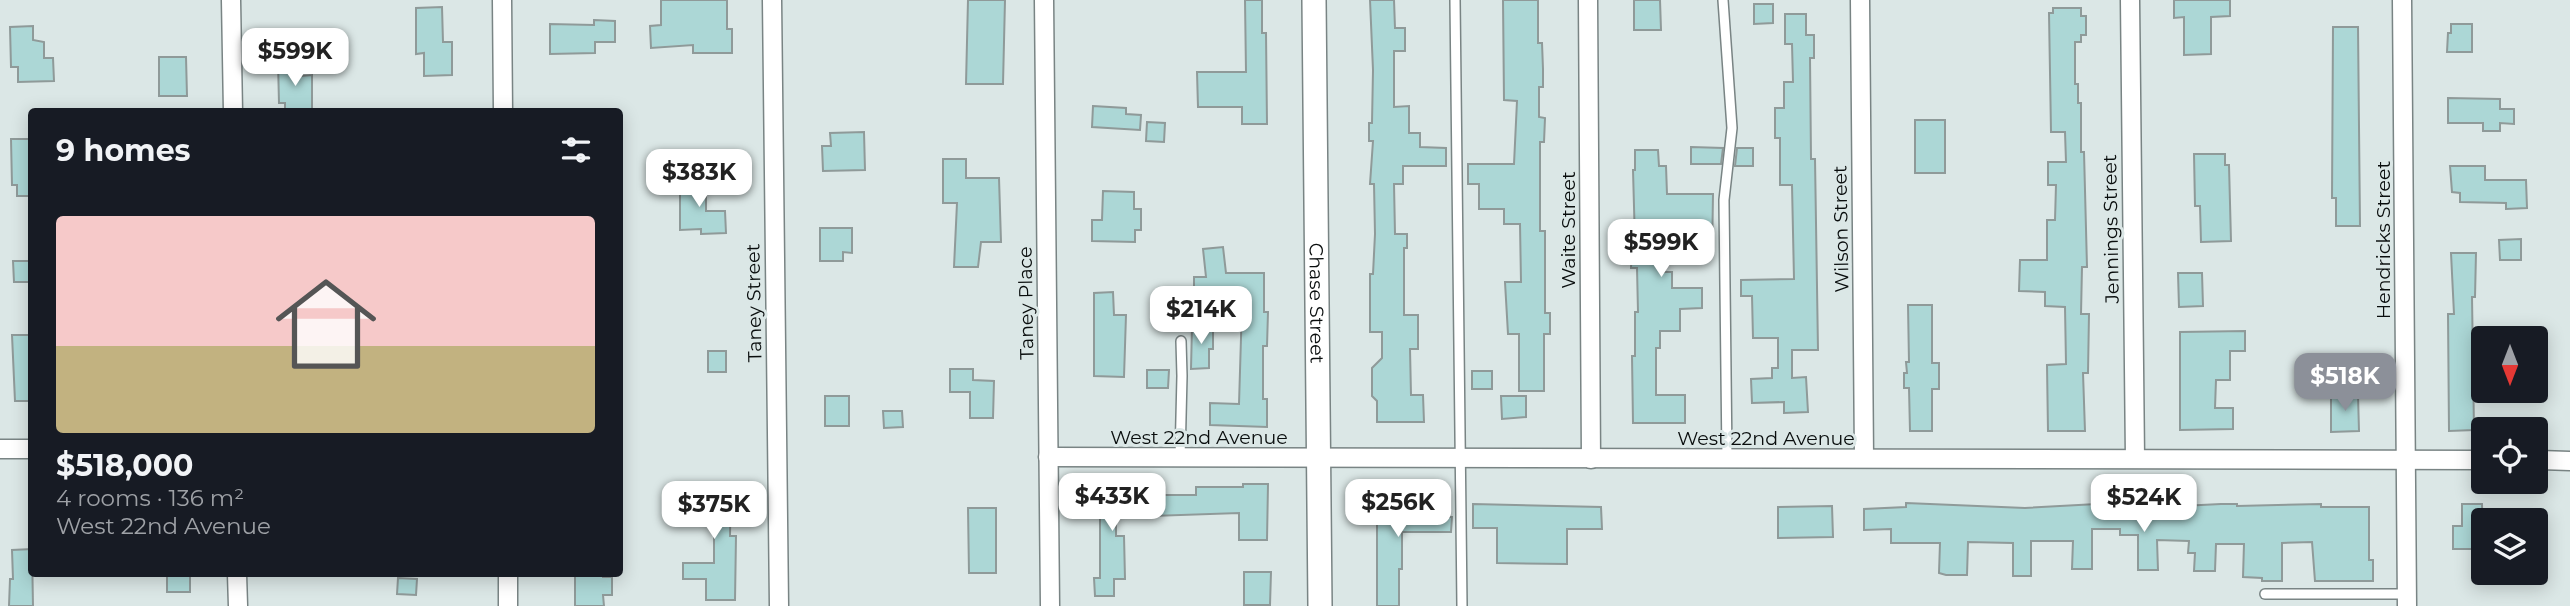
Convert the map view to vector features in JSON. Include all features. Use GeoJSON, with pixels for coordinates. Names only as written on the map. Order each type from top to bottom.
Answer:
{"type":"FeatureCollection","features":[{"type":"Feature","properties":{"kind":"street"},"geometry":{"type":"LineString","coordinates":[[231,0],[233,108]]}},
{"type":"Feature","properties":{"kind":"street"},"geometry":{"type":"LineString","coordinates":[[502,0],[503,108]]}},
{"type":"Feature","properties":{"kind":"street","name":"Taney Street"},"geometry":{"type":"LineString","coordinates":[[772,0],[779,606]]}},
{"type":"Feature","properties":{"kind":"street","name":"Taney Place"},"geometry":{"type":"LineString","coordinates":[[1044,0],[1050,606]]}},
{"type":"Feature","properties":{"kind":"street","name":"Chase Street"},"geometry":{"type":"LineString","coordinates":[[1314,0],[1321,606]]}},
{"type":"Feature","properties":{"kind":"street","name":"Waite Street"},"geometry":{"type":"LineString","coordinates":[[1588,0],[1591,459]]}},
{"type":"Feature","properties":{"kind":"street","name":"Wilson Street"},"geometry":{"type":"LineString","coordinates":[[1860,0],[1864,458]]}},
{"type":"Feature","properties":{"kind":"street","name":"Jennings Street"},"geometry":{"type":"LineString","coordinates":[[2130,0],[2134,458]]}},
{"type":"Feature","properties":{"kind":"street","name":"Hendricks Street"},"geometry":{"type":"LineString","coordinates":[[2402,0],[2407,600]]}},
{"type":"Feature","properties":{"kind":"street"},"geometry":{"type":"LineString","coordinates":[[0,449],[28,449]]}},
{"type":"Feature","properties":{"kind":"street","name":"West 22nd Avenue"},"geometry":{"type":"LineString","coordinates":[[1048,457],[2471,460]]}},
{"type":"Feature","properties":{"kind":"street"},"geometry":{"type":"LineString","coordinates":[[2548,460],[2570,461]]}},
{"type":"Feature","properties":{"kind":"street"},"geometry":{"type":"LineString","coordinates":[[237,577],[238,606]]}},
{"type":"Feature","properties":{"kind":"street"},"geometry":{"type":"LineString","coordinates":[[508,577],[508,606]]}},
{"type":"Feature","properties":{"kind":"lane"},"geometry":{"type":"LineString","coordinates":[[1455,0],[1462,606]]}},
{"type":"Feature","properties":{"kind":"lane"},"geometry":{"type":"LineString","coordinates":[[1723,0],[1732,128],[1724,200],[1727,459]]}},
{"type":"Feature","properties":{"kind":"lane"},"geometry":{"type":"LineString","coordinates":[[1180,458],[1181,341]]}},
{"type":"Feature","properties":{"kind":"lane"},"geometry":{"type":"LineString","coordinates":[[2265,594],[2407,600]]}},
{"type":"Feature","properties":{"kind":"building"},"geometry":{"type":"Polygon","coordinates":[[[661,0],[727,0],[727,29],[732,29],[732,53],[693,53],[693,45],[651,48],[650,26],[661,25],[661,0]]]}},
{"type":"Feature","properties":{"kind":"building"},"geometry":{"type":"Polygon","coordinates":[[[968,0],[1005,0],[1003,84],[966,84],[968,0]]]}},
{"type":"Feature","properties":{"kind":"building"},"geometry":{"type":"Polygon","coordinates":[[[1245,0],[1262,0],[1262,33],[1266,33],[1267,124],[1242,124],[1242,107],[1198,107],[1197,72],[1246,72],[1245,0]]]}},
{"type":"Feature","properties":{"kind":"building"},"geometry":{"type":"Polygon","coordinates":[[[1370,0],[1394,0],[1395,28],[1405,28],[1405,51],[1394,51],[1394,107],[1409,106],[1409,133],[1420,133],[1420,147],[1446,148],[1446,166],[1403,166],[1403,184],[1394,184],[1395,234],[1407,234],[1407,248],[1404,248],[1404,315],[1418,315],[1418,349],[1410,349],[1411,395],[1423,395],[1424,422],[1377,422],[1377,401],[1372,396],[1372,368],[1382,358],[1382,332],[1370,332],[1370,274],[1373,274],[1375,234],[1374,184],[1370,184],[1373,141],[1369,141],[1373,70],[1370,0]]]}},
{"type":"Feature","properties":{"kind":"building"},"geometry":{"type":"Polygon","coordinates":[[[1503,0],[1538,0],[1538,43],[1542,43],[1543,69],[1543,87],[1539,87],[1539,117],[1545,118],[1544,142],[1540,142],[1540,231],[1545,231],[1545,313],[1550,313],[1550,334],[1544,334],[1544,391],[1519,391],[1519,334],[1508,334],[1505,282],[1521,282],[1520,224],[1504,224],[1504,209],[1479,209],[1479,184],[1468,184],[1468,164],[1514,164],[1517,101],[1504,100],[1503,0]]]}},
{"type":"Feature","properties":{"kind":"building"},"geometry":{"type":"Polygon","coordinates":[[[1634,0],[1660,0],[1661,30],[1634,30],[1634,0]]]}},
{"type":"Feature","properties":{"kind":"building"},"geometry":{"type":"Polygon","coordinates":[[[2174,0],[2230,0],[2230,16],[2211,17],[2211,54],[2184,55],[2184,17],[2174,18],[2174,0]]]}},
{"type":"Feature","properties":{"kind":"building"},"geometry":{"type":"Polygon","coordinates":[[[1754,4],[1773,4],[1773,23],[1754,24],[1754,4]]]}},
{"type":"Feature","properties":{"kind":"building"},"geometry":{"type":"Polygon","coordinates":[[[442,7],[443,42],[452,42],[452,75],[424,76],[424,53],[416,54],[416,8],[442,7]]]}},
{"type":"Feature","properties":{"kind":"building"},"geometry":{"type":"Polygon","coordinates":[[[2053,8],[2081,8],[2081,16],[2086,16],[2086,35],[2081,35],[2081,42],[2075,42],[2075,84],[2078,84],[2078,103],[2081,103],[2081,152],[2084,152],[2087,267],[2082,267],[2081,314],[2089,314],[2088,373],[2083,373],[2085,431],[2048,431],[2047,365],[2066,364],[2065,307],[2045,306],[2045,292],[2019,291],[2020,260],[2047,260],[2047,220],[2055,220],[2056,185],[2048,185],[2048,162],[2066,162],[2065,132],[2051,132],[2049,13],[2053,13],[2053,8]]]}},
{"type":"Feature","properties":{"kind":"building"},"geometry":{"type":"Polygon","coordinates":[[[1785,14],[1806,14],[1806,35],[1814,35],[1814,58],[1810,58],[1811,159],[1815,159],[1818,350],[1792,350],[1792,378],[1806,377],[1808,412],[1784,413],[1784,402],[1752,403],[1751,379],[1772,378],[1772,368],[1778,368],[1778,338],[1753,338],[1752,296],[1741,296],[1741,280],[1794,279],[1792,185],[1780,185],[1780,138],[1775,138],[1775,108],[1784,108],[1784,82],[1793,82],[1792,44],[1785,44],[1785,14]]]}},
{"type":"Feature","properties":{"kind":"building"},"geometry":{"type":"Polygon","coordinates":[[[594,20],[615,21],[615,42],[595,42],[595,53],[550,54],[550,24],[594,25],[594,20]]]}},
{"type":"Feature","properties":{"kind":"building"},"geometry":{"type":"Polygon","coordinates":[[[2451,24],[2472,24],[2472,52],[2447,52],[2451,24]]]}},
{"type":"Feature","properties":{"kind":"building"},"geometry":{"type":"Polygon","coordinates":[[[33,26],[33,40],[44,42],[44,58],[53,58],[54,81],[18,82],[18,67],[11,67],[10,27],[33,26]]]}},
{"type":"Feature","properties":{"kind":"building"},"geometry":{"type":"Polygon","coordinates":[[[2333,27],[2358,27],[2360,226],[2336,226],[2336,198],[2332,198],[2333,27]]]}},
{"type":"Feature","properties":{"kind":"building"},"geometry":{"type":"Polygon","coordinates":[[[159,57],[186,57],[187,96],[159,96],[159,57]]]}},
{"type":"Feature","properties":{"kind":"building"},"geometry":{"type":"Polygon","coordinates":[[[278,62],[301,62],[302,76],[312,75],[312,108],[285,108],[285,103],[279,103],[278,62]]]}},
{"type":"Feature","properties":{"kind":"building"},"geometry":{"type":"Polygon","coordinates":[[[2448,98],[2500,99],[2500,109],[2514,109],[2514,124],[2500,123],[2500,131],[2483,131],[2483,123],[2448,123],[2448,98]]]}},
{"type":"Feature","properties":{"kind":"building"},"geometry":{"type":"Polygon","coordinates":[[[1093,106],[1126,108],[1126,114],[1141,115],[1140,130],[1092,127],[1093,106]]]}},
{"type":"Feature","properties":{"kind":"building"},"geometry":{"type":"Polygon","coordinates":[[[1915,120],[1945,120],[1945,173],[1915,173],[1915,120]]]}},
{"type":"Feature","properties":{"kind":"building"},"geometry":{"type":"Polygon","coordinates":[[[1147,122],[1165,123],[1164,142],[1146,141],[1147,122]]]}},
{"type":"Feature","properties":{"kind":"building"},"geometry":{"type":"Polygon","coordinates":[[[864,132],[865,170],[823,171],[822,146],[831,146],[830,133],[864,132]]]}},
{"type":"Feature","properties":{"kind":"building"},"geometry":{"type":"Polygon","coordinates":[[[11,139],[28,139],[28,196],[17,196],[17,185],[12,185],[11,139]]]}},
{"type":"Feature","properties":{"kind":"building"},"geometry":{"type":"Polygon","coordinates":[[[1691,147],[1723,148],[1721,164],[1691,164],[1691,147]]]}},
{"type":"Feature","properties":{"kind":"building"},"geometry":{"type":"Polygon","coordinates":[[[1737,148],[1753,148],[1753,166],[1735,166],[1737,148]]]}},
{"type":"Feature","properties":{"kind":"building"},"geometry":{"type":"Polygon","coordinates":[[[1635,150],[1658,150],[1659,166],[1666,166],[1667,194],[1713,194],[1712,257],[1691,258],[1691,228],[1664,228],[1664,272],[1672,272],[1672,288],[1702,288],[1702,308],[1680,309],[1680,331],[1660,331],[1660,348],[1656,348],[1656,395],[1685,395],[1685,423],[1633,423],[1632,356],[1635,356],[1635,312],[1638,312],[1637,268],[1631,268],[1632,243],[1635,243],[1635,150]]]}},
{"type":"Feature","properties":{"kind":"building"},"geometry":{"type":"Polygon","coordinates":[[[2194,154],[2225,154],[2225,165],[2229,165],[2231,241],[2201,242],[2200,206],[2195,206],[2194,154]]]}},
{"type":"Feature","properties":{"kind":"building"},"geometry":{"type":"Polygon","coordinates":[[[943,159],[966,159],[966,178],[999,178],[1001,242],[981,242],[978,267],[954,267],[957,203],[943,203],[943,159]]]}},
{"type":"Feature","properties":{"kind":"building"},"geometry":{"type":"Polygon","coordinates":[[[2450,166],[2485,166],[2485,180],[2526,180],[2527,208],[2506,209],[2506,203],[2460,202],[2460,193],[2452,192],[2450,166]]]}},
{"type":"Feature","properties":{"kind":"building"},"geometry":{"type":"Polygon","coordinates":[[[680,179],[706,179],[706,211],[725,211],[726,233],[701,234],[701,229],[680,230],[680,179]]]}},
{"type":"Feature","properties":{"kind":"building"},"geometry":{"type":"Polygon","coordinates":[[[1103,191],[1134,192],[1134,209],[1141,209],[1141,230],[1135,230],[1135,242],[1092,241],[1092,220],[1102,220],[1103,191]]]}},
{"type":"Feature","properties":{"kind":"building"},"geometry":{"type":"Polygon","coordinates":[[[820,228],[852,228],[852,253],[843,252],[843,261],[820,261],[820,228]]]}},
{"type":"Feature","properties":{"kind":"building"},"geometry":{"type":"Polygon","coordinates":[[[2521,239],[2521,260],[2500,260],[2499,240],[2521,239]]]}},
{"type":"Feature","properties":{"kind":"building"},"geometry":{"type":"Polygon","coordinates":[[[1223,247],[1226,273],[1264,273],[1264,312],[1268,312],[1267,346],[1263,346],[1263,399],[1267,399],[1267,427],[1210,425],[1210,403],[1239,404],[1242,305],[1238,305],[1238,296],[1194,296],[1194,277],[1206,277],[1203,249],[1223,247]]]}},
{"type":"Feature","properties":{"kind":"building"},"geometry":{"type":"Polygon","coordinates":[[[2451,253],[2476,253],[2471,326],[2471,403],[2474,403],[2474,417],[2471,417],[2471,430],[2449,431],[2448,314],[2454,314],[2451,253]]]}},
{"type":"Feature","properties":{"kind":"building"},"geometry":{"type":"Polygon","coordinates":[[[13,261],[28,261],[28,282],[14,282],[13,261]]]}},
{"type":"Feature","properties":{"kind":"building"},"geometry":{"type":"Polygon","coordinates":[[[2178,273],[2202,273],[2203,306],[2179,307],[2178,273]]]}},
{"type":"Feature","properties":{"kind":"building"},"geometry":{"type":"Polygon","coordinates":[[[1113,292],[1114,315],[1126,315],[1124,377],[1094,376],[1094,293],[1113,292]]]}},
{"type":"Feature","properties":{"kind":"building"},"geometry":{"type":"Polygon","coordinates":[[[1908,305],[1932,305],[1932,363],[1939,363],[1939,389],[1932,389],[1932,431],[1910,431],[1909,388],[1904,388],[1906,362],[1909,362],[1908,305]]]}},
{"type":"Feature","properties":{"kind":"building"},"geometry":{"type":"Polygon","coordinates":[[[1192,326],[1213,326],[1213,349],[1209,349],[1209,368],[1191,369],[1192,326]]]}},
{"type":"Feature","properties":{"kind":"building"},"geometry":{"type":"Polygon","coordinates":[[[2245,331],[2245,351],[2230,351],[2230,380],[2216,380],[2215,408],[2233,408],[2233,429],[2180,430],[2180,332],[2245,331]]]}},
{"type":"Feature","properties":{"kind":"building"},"geometry":{"type":"Polygon","coordinates":[[[12,335],[28,335],[28,401],[15,401],[12,335]]]}},
{"type":"Feature","properties":{"kind":"building"},"geometry":{"type":"Polygon","coordinates":[[[708,351],[726,351],[726,372],[708,372],[708,351]]]}},
{"type":"Feature","properties":{"kind":"building"},"geometry":{"type":"Polygon","coordinates":[[[950,369],[973,369],[973,380],[994,381],[993,418],[970,418],[970,392],[950,392],[950,369]]]}},
{"type":"Feature","properties":{"kind":"building"},"geometry":{"type":"Polygon","coordinates":[[[1147,370],[1169,370],[1168,388],[1147,388],[1147,370]]]}},
{"type":"Feature","properties":{"kind":"building"},"geometry":{"type":"Polygon","coordinates":[[[1472,371],[1492,371],[1492,389],[1472,389],[1472,371]]]}},
{"type":"Feature","properties":{"kind":"building"},"geometry":{"type":"Polygon","coordinates":[[[2331,395],[2358,395],[2359,431],[2331,432],[2331,395]]]}},
{"type":"Feature","properties":{"kind":"building"},"geometry":{"type":"Polygon","coordinates":[[[825,396],[849,396],[849,426],[825,426],[825,396]]]}},
{"type":"Feature","properties":{"kind":"building"},"geometry":{"type":"Polygon","coordinates":[[[1501,396],[1526,396],[1526,417],[1502,419],[1501,396]]]}},
{"type":"Feature","properties":{"kind":"building"},"geometry":{"type":"Polygon","coordinates":[[[883,411],[902,411],[903,427],[884,428],[883,411]]]}},
{"type":"Feature","properties":{"kind":"building"},"geometry":{"type":"Polygon","coordinates":[[[708,482],[731,482],[730,536],[736,536],[735,600],[706,600],[706,579],[683,579],[683,563],[714,563],[714,519],[673,519],[673,504],[698,504],[698,492],[708,492],[708,482]]]}},
{"type":"Feature","properties":{"kind":"building"},"geometry":{"type":"Polygon","coordinates":[[[1094,484],[1139,484],[1139,506],[1116,506],[1116,536],[1124,536],[1125,579],[1114,579],[1114,596],[1095,596],[1094,578],[1100,578],[1100,513],[1094,513],[1094,484]]]}},
{"type":"Feature","properties":{"kind":"building"},"geometry":{"type":"Polygon","coordinates":[[[1243,484],[1268,484],[1267,540],[1239,540],[1239,513],[1152,516],[1152,495],[1196,495],[1196,487],[1243,487],[1243,484]]]}},
{"type":"Feature","properties":{"kind":"building"},"geometry":{"type":"Polygon","coordinates":[[[1377,485],[1399,485],[1398,502],[1419,503],[1419,516],[1452,517],[1451,532],[1402,532],[1399,606],[1377,606],[1377,485]]]}},
{"type":"Feature","properties":{"kind":"building"},"geometry":{"type":"Polygon","coordinates":[[[1906,503],[2025,508],[2097,504],[2321,504],[2321,507],[2369,507],[2369,560],[2373,560],[2373,581],[2315,581],[2312,542],[2282,543],[2282,581],[2243,577],[2244,544],[2216,544],[2215,571],[2194,571],[2195,553],[2188,553],[2189,541],[2157,540],[2158,570],[2138,570],[2138,535],[2120,535],[2120,529],[2092,529],[2092,569],[2072,569],[2073,541],[2031,541],[2031,576],[2013,576],[2013,543],[1968,542],[1967,575],[1946,575],[1939,573],[1940,543],[1891,543],[1891,529],[1864,530],[1864,509],[1906,507],[1906,503]]]}},
{"type":"Feature","properties":{"kind":"building"},"geometry":{"type":"Polygon","coordinates":[[[1473,504],[1601,507],[1602,529],[1567,529],[1567,564],[1497,563],[1497,528],[1473,528],[1473,504]]]}},
{"type":"Feature","properties":{"kind":"building"},"geometry":{"type":"Polygon","coordinates":[[[2462,504],[2482,504],[2482,508],[2471,508],[2471,549],[2453,549],[2453,526],[2462,526],[2462,504]]]}},
{"type":"Feature","properties":{"kind":"building"},"geometry":{"type":"Polygon","coordinates":[[[1832,506],[1833,537],[1778,538],[1778,507],[1832,506]]]}},
{"type":"Feature","properties":{"kind":"building"},"geometry":{"type":"Polygon","coordinates":[[[968,508],[996,508],[996,573],[969,573],[968,508]]]}},
{"type":"Feature","properties":{"kind":"building"},"geometry":{"type":"Polygon","coordinates":[[[28,549],[28,577],[32,577],[33,606],[9,606],[10,579],[13,579],[12,550],[28,549]]]}},
{"type":"Feature","properties":{"kind":"building"},"geometry":{"type":"Polygon","coordinates":[[[1244,572],[1271,572],[1270,605],[1244,605],[1244,572]]]}},
{"type":"Feature","properties":{"kind":"building"},"geometry":{"type":"Polygon","coordinates":[[[167,577],[190,577],[190,592],[167,592],[167,577]]]}},
{"type":"Feature","properties":{"kind":"building"},"geometry":{"type":"Polygon","coordinates":[[[575,577],[612,577],[612,595],[603,595],[604,606],[575,606],[575,577]]]}},
{"type":"Feature","properties":{"kind":"building"},"geometry":{"type":"Polygon","coordinates":[[[398,578],[417,579],[416,595],[397,594],[398,578]]]}}]}
